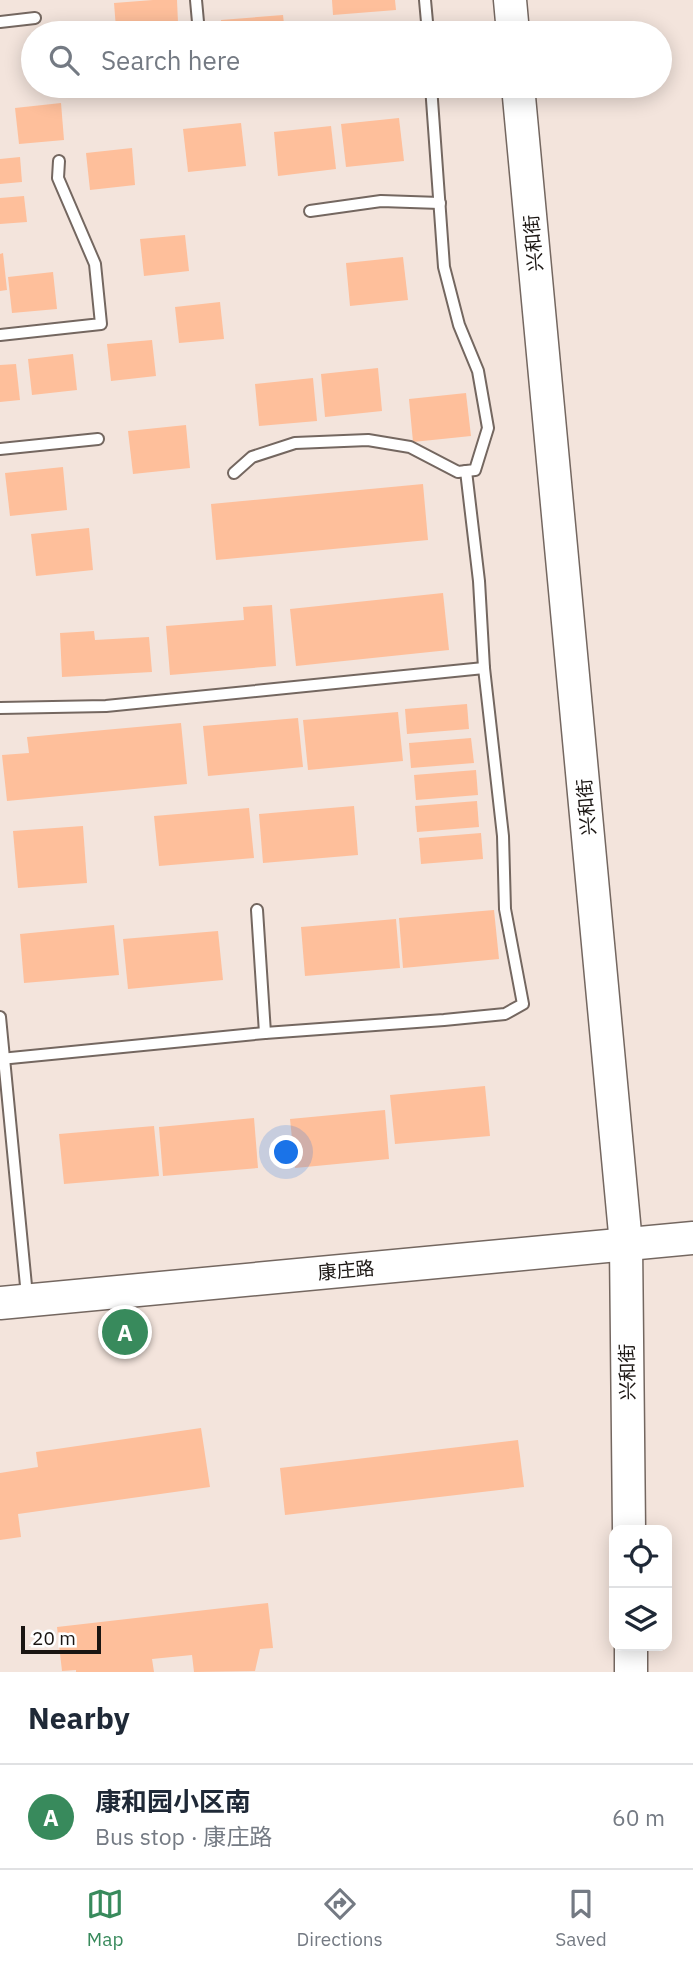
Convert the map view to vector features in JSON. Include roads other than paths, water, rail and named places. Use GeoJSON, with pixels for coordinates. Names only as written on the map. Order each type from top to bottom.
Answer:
{"type":"FeatureCollection","features":[{"type":"Feature","properties":{"kind":"street"},"geometry":{"type":"LineString","coordinates":[[510,0],[512,21]]}},
{"type":"Feature","properties":{"kind":"street","name":"兴和街"},"geometry":{"type":"LineString","coordinates":[[519,98],[626,1244],[629,1525]]}},
{"type":"Feature","properties":{"kind":"street","name":"康庄路"},"geometry":{"type":"LineString","coordinates":[[14,1301],[693,1238]]}},
{"type":"Feature","properties":{"kind":"street"},"geometry":{"type":"LineString","coordinates":[[631,1651],[631,1672]]}},
{"type":"Feature","properties":{"kind":"lane"},"geometry":{"type":"LineString","coordinates":[[196,0],[199,21]]}},
{"type":"Feature","properties":{"kind":"lane"},"geometry":{"type":"LineString","coordinates":[[425,0],[427,21]]}},
{"type":"Feature","properties":{"kind":"lane"},"geometry":{"type":"LineString","coordinates":[[0,22],[35,18]]}},
{"type":"Feature","properties":{"kind":"lane"},"geometry":{"type":"LineString","coordinates":[[234,473],[253,457],[295,443],[368,440],[410,447],[458,472],[475,470],[488,428],[478,372],[459,325],[444,267],[432,98]]}},
{"type":"Feature","properties":{"kind":"lane"},"geometry":{"type":"LineString","coordinates":[[0,335],[101,324],[95,264],[58,178],[58,161]]}},
{"type":"Feature","properties":{"kind":"lane"},"geometry":{"type":"LineString","coordinates":[[310,211],[381,201],[440,203]]}},
{"type":"Feature","properties":{"kind":"lane"},"geometry":{"type":"LineString","coordinates":[[0,449],[98,439]]}},
{"type":"Feature","properties":{"kind":"lane"},"geometry":{"type":"LineString","coordinates":[[2,1059],[265,1033],[505,1014],[523,1004],[505,909],[503,836],[466,471]]}},
{"type":"Feature","properties":{"kind":"lane"},"geometry":{"type":"LineString","coordinates":[[0,708],[107,706],[484,668]]}},
{"type":"Feature","properties":{"kind":"lane"},"geometry":{"type":"LineString","coordinates":[[257,911],[265,1033]]}},
{"type":"Feature","properties":{"kind":"lane"},"geometry":{"type":"LineString","coordinates":[[0,1017],[14,1301]]}},
{"type":"Feature","properties":{"kind":"place","name":"康和园小区南"},"geometry":{"type":"Point","coordinates":[125,1332]}}]}
